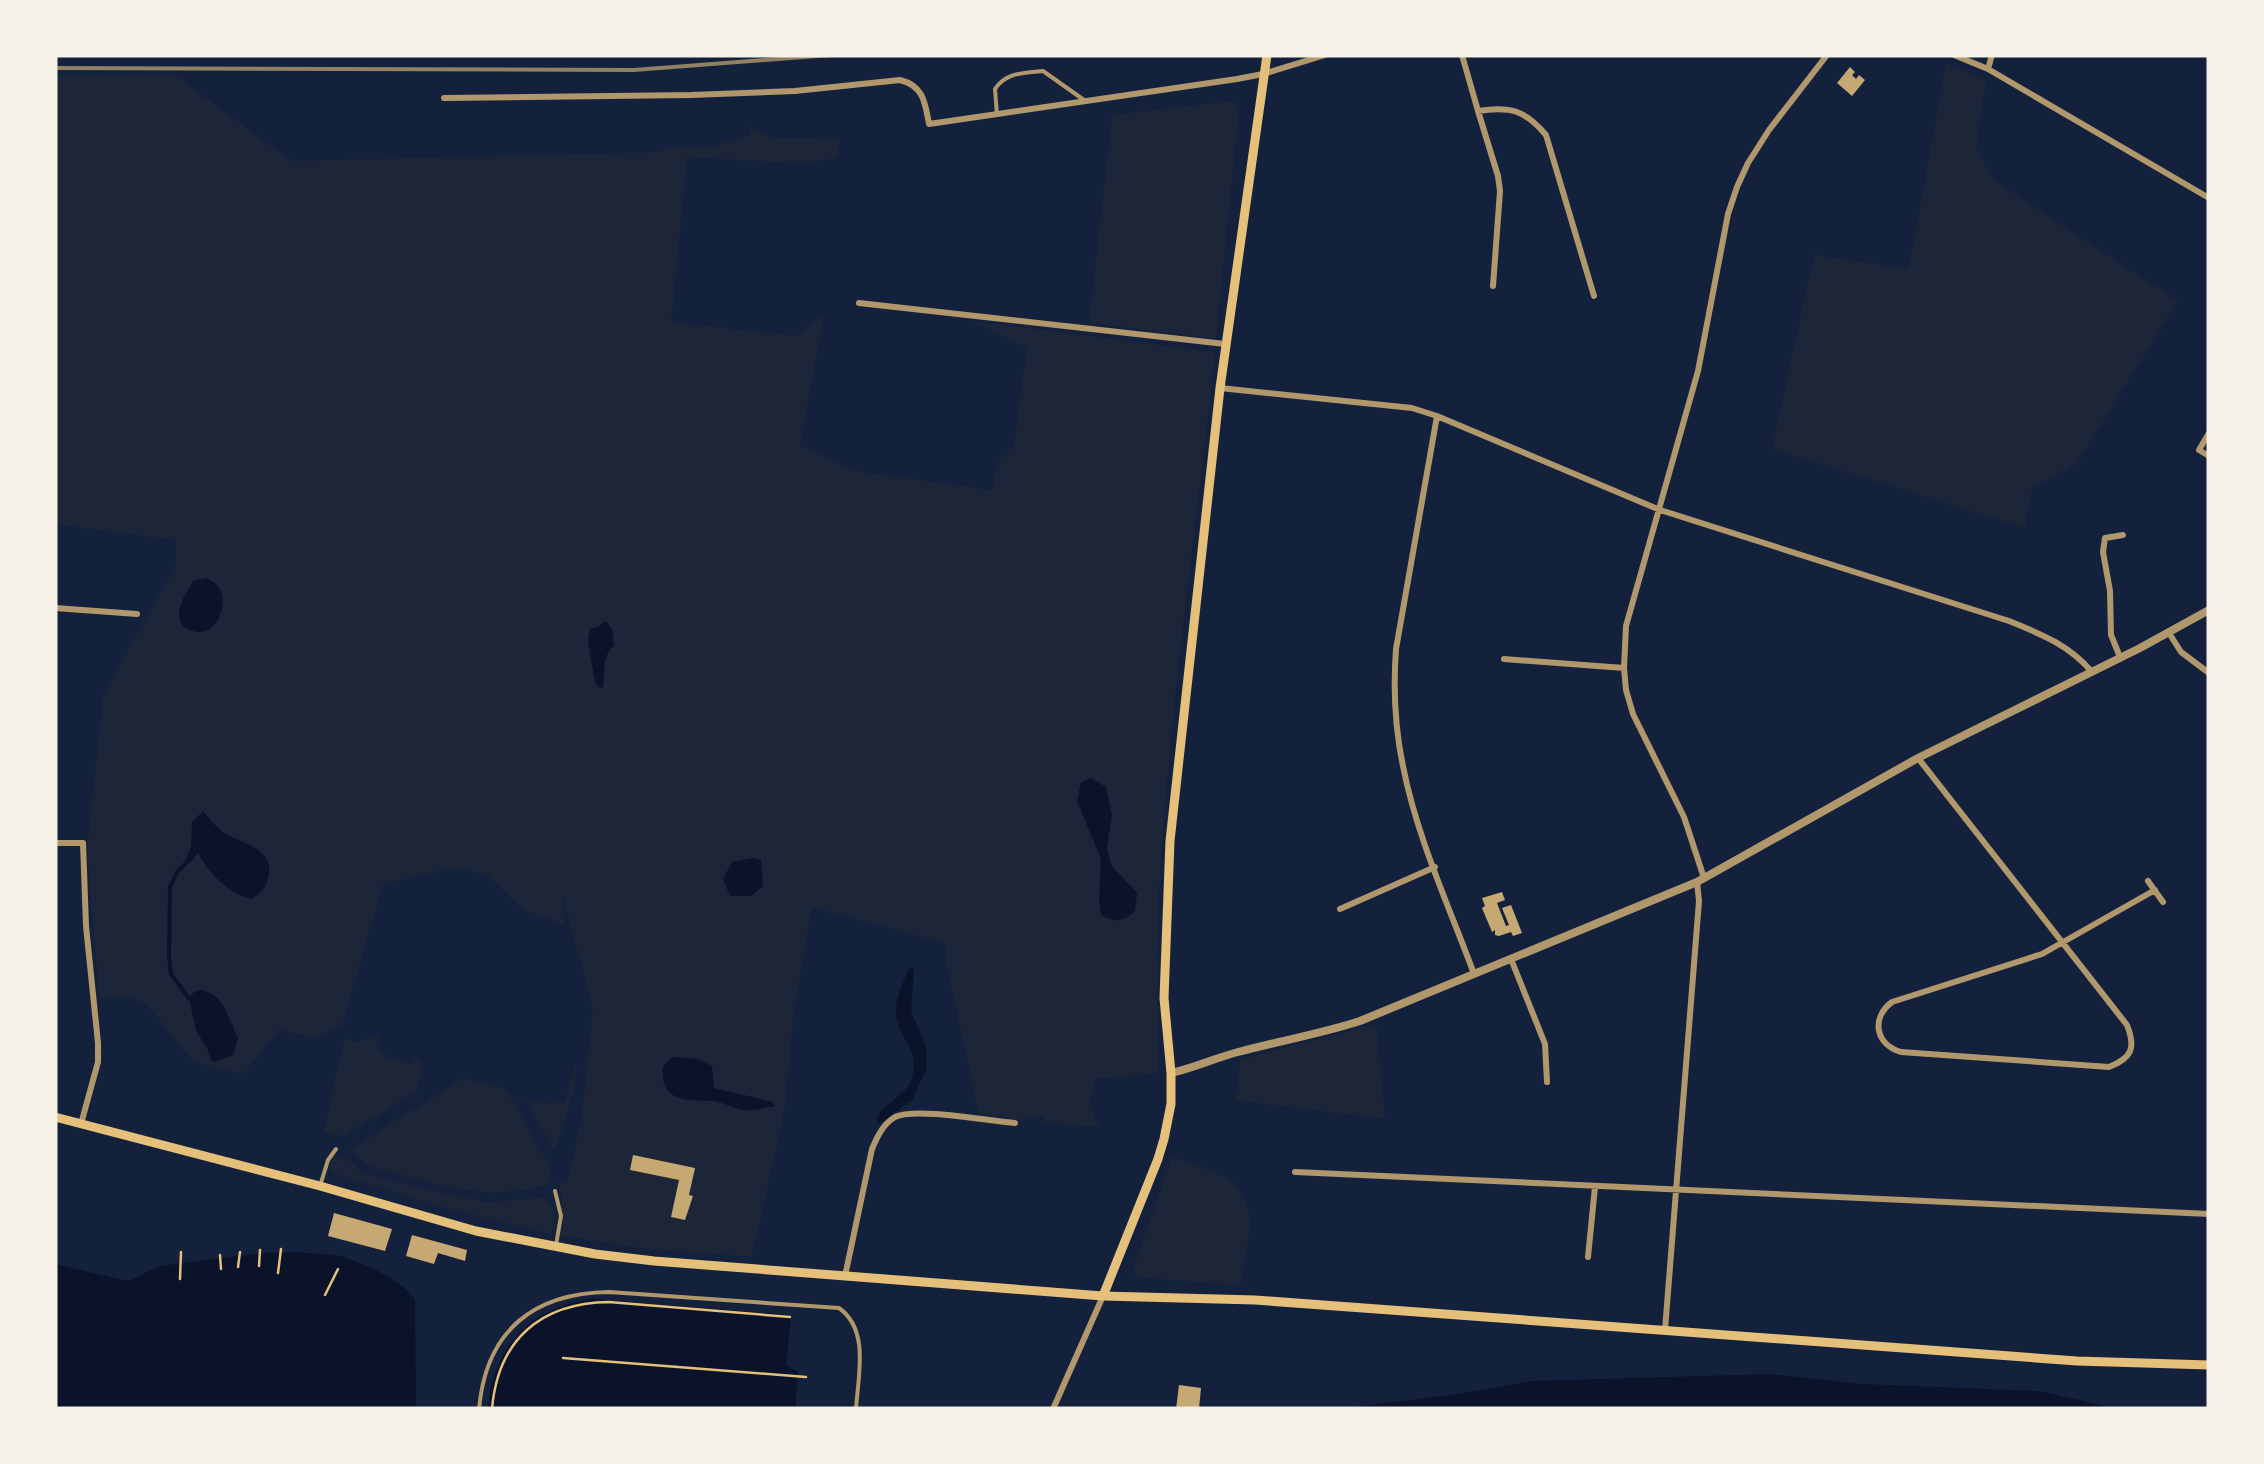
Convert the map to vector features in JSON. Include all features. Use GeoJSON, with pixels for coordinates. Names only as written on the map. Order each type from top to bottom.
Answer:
{"type":"FeatureCollection","features":[{"type":"Feature","properties":{"kind":"main road"},"geometry":{"type":"LineString","coordinates":[[1104,1296],[1164,1139],[1171,1104],[1164,998],[1170,840],[1220,388],[1267,55]]}},
{"type":"Feature","properties":{"kind":"main road"},"geometry":{"type":"LineString","coordinates":[[55,1117],[476,1231],[555,1248],[654,1261],[1104,1296],[1256,1300],[2077,1361],[2209,1366]]}},
{"type":"Feature","properties":{"kind":"street"},"geometry":{"type":"LineString","coordinates":[[444,98],[777,92],[900,80],[920,91],[928,124],[1263,74],[1324,55]]}},
{"type":"Feature","properties":{"kind":"street"},"geometry":{"type":"LineString","coordinates":[[1462,55],[1500,190],[1493,286]]}},
{"type":"Feature","properties":{"kind":"street"},"geometry":{"type":"LineString","coordinates":[[1665,1330],[1701,880],[1684,818],[1633,714],[1624,668],[1626,626],[1698,371],[1728,214],[1737,187],[1769,130],[1827,55]]}},
{"type":"Feature","properties":{"kind":"street"},"geometry":{"type":"LineString","coordinates":[[1954,55],[1988,69],[2209,198]]}},
{"type":"Feature","properties":{"kind":"street"},"geometry":{"type":"LineString","coordinates":[[1988,69],[1992,55]]}},
{"type":"Feature","properties":{"kind":"street"},"geometry":{"type":"LineString","coordinates":[[1478,111],[1518,111],[1534,120],[1546,135],[1594,296]]}},
{"type":"Feature","properties":{"kind":"street"},"geometry":{"type":"LineString","coordinates":[[859,303],[1226,344]]}},
{"type":"Feature","properties":{"kind":"street"},"geometry":{"type":"LineString","coordinates":[[1220,388],[1406,407],[1437,416],[1660,510],[2009,621],[2054,639],[2092,672]]}},
{"type":"Feature","properties":{"kind":"street"},"geometry":{"type":"LineString","coordinates":[[1437,416],[1396,649],[1396,720],[1413,808],[1474,974]]}},
{"type":"Feature","properties":{"kind":"street"},"geometry":{"type":"LineString","coordinates":[[2209,434],[2200,450],[2209,456]]}},
{"type":"Feature","properties":{"kind":"street"},"geometry":{"type":"LineString","coordinates":[[2120,657],[2111,635],[2110,591],[2103,552],[2105,538],[2123,535]]}},
{"type":"Feature","properties":{"kind":"street"},"geometry":{"type":"LineString","coordinates":[[55,608],[137,614]]}},
{"type":"Feature","properties":{"kind":"street"},"geometry":{"type":"LineString","coordinates":[[1171,1073],[1236,1052],[1345,1026],[1701,880],[1918,758],[2209,610]]}},
{"type":"Feature","properties":{"kind":"street"},"geometry":{"type":"LineString","coordinates":[[2169,632],[2181,652],[2209,672]]}},
{"type":"Feature","properties":{"kind":"street"},"geometry":{"type":"LineString","coordinates":[[1504,659],[1624,668]]}},
{"type":"Feature","properties":{"kind":"street"},"geometry":{"type":"LineString","coordinates":[[1918,758],[2064,943],[2128,1025],[2133,1040],[2122,1062],[2109,1067],[1893,1050],[1881,1038],[1878,1022],[1892,1002],[2042,954],[2064,943],[2155,890]]}},
{"type":"Feature","properties":{"kind":"street"},"geometry":{"type":"LineString","coordinates":[[55,844],[83,843],[98,1062],[81,1124]]}},
{"type":"Feature","properties":{"kind":"street"},"geometry":{"type":"LineString","coordinates":[[1340,910],[1434,868]]}},
{"type":"Feature","properties":{"kind":"street"},"geometry":{"type":"LineString","coordinates":[[2148,880],[2162,902]]}},
{"type":"Feature","properties":{"kind":"street"},"geometry":{"type":"LineString","coordinates":[[1511,959],[1545,1044],[1547,1082]]}},
{"type":"Feature","properties":{"kind":"street"},"geometry":{"type":"LineString","coordinates":[[845,1276],[878,1133],[895,1118],[914,1113],[1015,1124]]}},
{"type":"Feature","properties":{"kind":"street"},"geometry":{"type":"LineString","coordinates":[[1295,1172],[2209,1214]]}},
{"type":"Feature","properties":{"kind":"street"},"geometry":{"type":"LineString","coordinates":[[1588,1257],[1594,1187]]}},
{"type":"Feature","properties":{"kind":"street"},"geometry":{"type":"LineString","coordinates":[[1053,1409],[1104,1296]]}},
{"type":"Feature","properties":{"kind":"lane"},"geometry":{"type":"LineString","coordinates":[[997,115],[996,89],[1012,75],[1042,71],[1085,101]]}},
{"type":"Feature","properties":{"kind":"lane"},"geometry":{"type":"LineString","coordinates":[[320,1186],[336,1149]]}},
{"type":"Feature","properties":{"kind":"lane"},"geometry":{"type":"LineString","coordinates":[[555,1191],[561,1216],[555,1248]]}},
{"type":"Feature","properties":{"kind":"lane"},"geometry":{"type":"LineString","coordinates":[[479,1409],[488,1362],[516,1324],[531,1311],[586,1292],[839,1308],[854,1326],[859,1344],[856,1409]]}},
{"type":"Feature","properties":{"kind":"path"},"geometry":{"type":"LineString","coordinates":[[278,1272],[281,1249]]}},
{"type":"Feature","properties":{"kind":"path"},"geometry":{"type":"LineString","coordinates":[[259,1266],[260,1250]]}},
{"type":"Feature","properties":{"kind":"path"},"geometry":{"type":"LineString","coordinates":[[180,1279],[181,1252]]}},
{"type":"Feature","properties":{"kind":"path"},"geometry":{"type":"LineString","coordinates":[[238,1268],[240,1252]]}},
{"type":"Feature","properties":{"kind":"path"},"geometry":{"type":"LineString","coordinates":[[220,1256],[221,1269]]}},
{"type":"Feature","properties":{"kind":"path"},"geometry":{"type":"LineString","coordinates":[[325,1295],[338,1269]]}},
{"type":"Feature","properties":{"kind":"path"},"geometry":{"type":"LineString","coordinates":[[492,1409],[498,1373],[510,1349],[534,1324],[563,1308],[609,1302],[790,1318]]}},
{"type":"Feature","properties":{"kind":"path"},"geometry":{"type":"LineString","coordinates":[[563,1358],[806,1378]]}},
{"type":"Feature","properties":{"kind":"shaded area"},"geometry":{"type":"Polygon","coordinates":[[[1946,63],[1986,80],[1976,148],[1993,180],[2178,301],[2077,463],[2032,488],[2025,528],[1772,449],[1814,255],[1909,269],[1946,63]]]}},
{"type":"Feature","properties":{"kind":"shaded area"},"geometry":{"type":"Polygon","coordinates":[[[55,76],[176,76],[291,161],[661,152],[665,148],[709,147],[748,136],[751,127],[773,138],[840,137],[838,157],[806,164],[687,157],[671,322],[796,336],[824,315],[800,445],[854,471],[992,490],[997,463],[1014,446],[1027,348],[973,321],[1215,352],[1163,823],[1157,936],[1159,1073],[1096,1079],[1089,1102],[1099,1127],[1043,1122],[1045,1117],[1022,1120],[979,1113],[945,943],[812,907],[793,1018],[785,1107],[752,1257],[641,1248],[550,1234],[431,1204],[330,1172],[333,1158],[344,1156],[363,1173],[459,1197],[486,1202],[541,1198],[554,1212],[551,1233],[555,1234],[562,1203],[559,1182],[567,1183],[582,1117],[593,1009],[562,893],[564,925],[524,910],[488,876],[456,867],[383,884],[342,1025],[317,1038],[279,1030],[240,1074],[193,1062],[148,1006],[128,996],[99,997],[87,851],[103,695],[176,566],[176,540],[55,524],[55,76]]]}},
{"type":"Feature","properties":{"kind":"shaded area"},"geometry":{"type":"Polygon","coordinates":[[[1232,101],[1239,109],[1216,339],[1089,323],[1112,115],[1232,101]]]}},
{"type":"Feature","properties":{"kind":"shaded area"},"geometry":{"type":"Polygon","coordinates":[[[207,578],[222,594],[221,612],[211,628],[194,631],[183,626],[180,608],[193,581],[207,578]]]}},
{"type":"Feature","properties":{"kind":"shaded area"},"geometry":{"type":"Polygon","coordinates":[[[606,621],[612,629],[614,645],[605,661],[602,689],[595,683],[588,641],[590,629],[606,621]]]}},
{"type":"Feature","properties":{"kind":"shaded area"},"geometry":{"type":"Polygon","coordinates":[[[1091,778],[1106,787],[1112,815],[1107,847],[1111,865],[1137,893],[1135,911],[1118,920],[1101,915],[1101,859],[1077,801],[1081,782],[1091,778]]]}},
{"type":"Feature","properties":{"kind":"shaded area"},"geometry":{"type":"Polygon","coordinates":[[[203,811],[219,829],[252,846],[269,864],[267,882],[252,899],[220,882],[198,853],[186,863],[192,822],[203,811]]]}},
{"type":"Feature","properties":{"kind":"shaded area"},"geometry":{"type":"Polygon","coordinates":[[[761,860],[763,886],[751,896],[730,896],[723,879],[732,862],[761,860]]]}},
{"type":"Feature","properties":{"kind":"shaded area"},"geometry":{"type":"Polygon","coordinates":[[[909,968],[914,968],[911,1011],[926,1047],[927,1068],[912,1100],[880,1123],[876,1121],[878,1115],[908,1087],[914,1072],[913,1056],[896,1014],[909,968]]]}},
{"type":"Feature","properties":{"kind":"shaded area"},"geometry":{"type":"Polygon","coordinates":[[[201,990],[221,1002],[238,1038],[233,1055],[215,1062],[196,1031],[189,998],[201,990]]]}},
{"type":"Feature","properties":{"kind":"shaded area"},"geometry":{"type":"Polygon","coordinates":[[[1376,1024],[1385,1119],[1235,1100],[1241,1059],[1376,1024]]]}},
{"type":"Feature","properties":{"kind":"shaded area"},"geometry":{"type":"Polygon","coordinates":[[[381,1033],[379,1049],[386,1057],[410,1064],[414,1059],[420,1060],[424,1065],[417,1092],[343,1136],[324,1132],[344,1039],[358,1042],[381,1033]]]}},
{"type":"Feature","properties":{"kind":"shaded area"},"geometry":{"type":"Polygon","coordinates":[[[672,1057],[697,1059],[712,1066],[714,1088],[773,1102],[775,1106],[744,1110],[677,1097],[667,1090],[663,1079],[663,1067],[672,1057]]]}},
{"type":"Feature","properties":{"kind":"shaded area"},"geometry":{"type":"Polygon","coordinates":[[[575,1064],[569,1107],[556,1148],[552,1147],[525,1099],[549,1105],[552,1099],[565,1103],[575,1064]]]}},
{"type":"Feature","properties":{"kind":"shaded area"},"geometry":{"type":"Polygon","coordinates":[[[464,1078],[506,1089],[550,1166],[545,1185],[500,1192],[459,1189],[375,1168],[350,1149],[464,1078]]]}},
{"type":"Feature","properties":{"kind":"shaded area"},"geometry":{"type":"Polygon","coordinates":[[[1172,1157],[1218,1174],[1240,1191],[1249,1216],[1249,1230],[1240,1285],[1135,1275],[1133,1269],[1172,1157]]]}},
{"type":"Feature","properties":{"kind":"shaded area"},"geometry":{"type":"Polygon","coordinates":[[[299,1252],[355,1261],[393,1280],[415,1299],[416,1409],[55,1409],[55,1264],[128,1281],[160,1266],[299,1252]]]}},
{"type":"Feature","properties":{"kind":"shaded area"},"geometry":{"type":"Polygon","coordinates":[[[593,1299],[791,1315],[786,1365],[797,1371],[795,1409],[488,1409],[498,1366],[519,1333],[551,1311],[593,1299]]]}},
{"type":"Feature","properties":{"kind":"shaded area"},"geometry":{"type":"Polygon","coordinates":[[[1770,1374],[1863,1384],[2039,1391],[2118,1409],[1337,1409],[1531,1381],[1770,1374]]]}},
{"type":"Feature","properties":{"kind":"building"},"geometry":{"type":"Polygon","coordinates":[[[1850,67],[1856,79],[1859,75],[1865,80],[1852,96],[1837,83],[1850,67]]]}},
{"type":"Feature","properties":{"kind":"building"},"geometry":{"type":"Polygon","coordinates":[[[1502,892],[1505,900],[1497,903],[1506,926],[1509,925],[1502,908],[1511,905],[1522,933],[1499,936],[1495,930],[1492,932],[1482,898],[1502,892]]]}},
{"type":"Feature","properties":{"kind":"building"},"geometry":{"type":"Polygon","coordinates":[[[633,1155],[695,1168],[689,1195],[693,1196],[685,1220],[671,1217],[679,1180],[630,1170],[633,1155]]]}},
{"type":"Feature","properties":{"kind":"building"},"geometry":{"type":"Polygon","coordinates":[[[334,1213],[392,1229],[385,1251],[328,1236],[334,1213]]]}},
{"type":"Feature","properties":{"kind":"building"},"geometry":{"type":"Polygon","coordinates":[[[412,1235],[467,1250],[465,1261],[438,1253],[434,1264],[406,1256],[412,1235]]]}},
{"type":"Feature","properties":{"kind":"building"},"geometry":{"type":"Polygon","coordinates":[[[1179,1385],[1201,1388],[1199,1409],[1176,1409],[1179,1385]]]}},
{"type":"Feature","properties":{"kind":"waterway"},"geometry":{"type":"LineString","coordinates":[[186,863],[170,887],[169,956],[171,974],[189,998]]}},
{"type":"Feature","properties":{"kind":"railway"},"geometry":{"type":"LineString","coordinates":[[55,68],[634,70],[831,55]]}}]}
